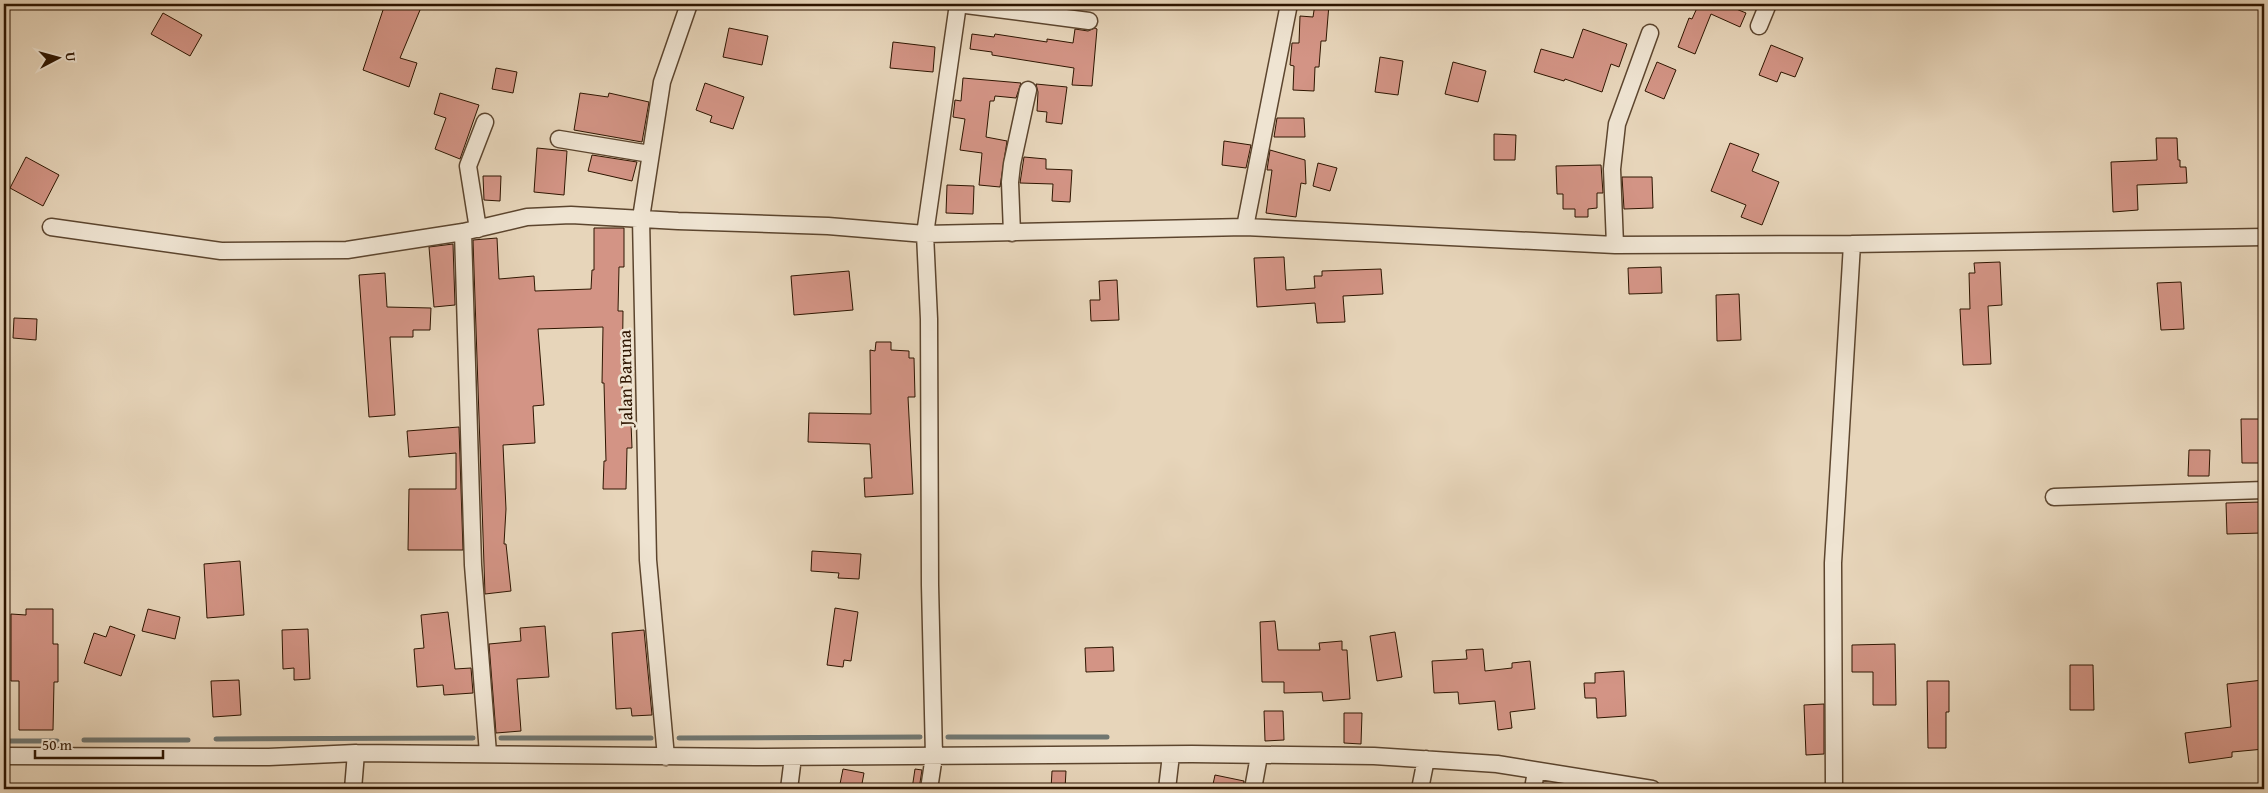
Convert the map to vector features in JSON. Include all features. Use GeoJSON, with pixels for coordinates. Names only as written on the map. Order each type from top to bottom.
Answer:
{"type":"FeatureCollection","features":[{"type":"Feature","properties":{"kind":"street","name":"Jalan Baruna"},"geometry":{"type":"LineString","coordinates":[[666,757],[648,560],[641,218],[662,82],[689,4]]}},
{"type":"Feature","properties":{"kind":"street"},"geometry":{"type":"LineString","coordinates":[[929,789],[934,756],[930,585],[929,319],[925,234],[958,4],[1089,21]]}},
{"type":"Feature","properties":{"kind":"street"},"geometry":{"type":"LineString","coordinates":[[1245,228],[1289,4]]}},
{"type":"Feature","properties":{"kind":"street"},"geometry":{"type":"LineString","coordinates":[[1759,26],[1768,4]]}},
{"type":"Feature","properties":{"kind":"street"},"geometry":{"type":"LineString","coordinates":[[1615,245],[1612,169],[1617,124],[1650,33]]}},
{"type":"Feature","properties":{"kind":"street"},"geometry":{"type":"LineString","coordinates":[[1012,233],[1010,182],[1012,164],[1028,90]]}},
{"type":"Feature","properties":{"kind":"street"},"geometry":{"type":"LineString","coordinates":[[485,122],[468,166],[473,565],[488,754]]}},
{"type":"Feature","properties":{"kind":"street"},"geometry":{"type":"LineString","coordinates":[[558,139],[650,154]]}},
{"type":"Feature","properties":{"kind":"street"},"geometry":{"type":"LineString","coordinates":[[52,227],[221,251],[347,250],[470,230],[527,217],[571,215],[828,226],[925,234],[1245,228],[1615,245],[1852,244],[2264,238]]}},
{"type":"Feature","properties":{"kind":"street"},"geometry":{"type":"LineString","coordinates":[[1834,789],[1833,563],[1852,244]]}},
{"type":"Feature","properties":{"kind":"street"},"geometry":{"type":"LineString","coordinates":[[2054,496],[2264,490]]}},
{"type":"Feature","properties":{"kind":"street"},"geometry":{"type":"LineString","coordinates":[[353,789],[356,753]]}},
{"type":"Feature","properties":{"kind":"street"},"geometry":{"type":"LineString","coordinates":[[4,756],[269,757],[356,753],[666,757],[1172,754],[1426,759],[1497,764],[1652,789]]}},
{"type":"Feature","properties":{"kind":"street"},"geometry":{"type":"LineString","coordinates":[[1166,789],[1172,754]]}},
{"type":"Feature","properties":{"kind":"street"},"geometry":{"type":"LineString","coordinates":[[1253,789],[1259,756]]}},
{"type":"Feature","properties":{"kind":"street"},"geometry":{"type":"LineString","coordinates":[[789,789],[792,757]]}},
{"type":"Feature","properties":{"kind":"street"},"geometry":{"type":"LineString","coordinates":[[1420,789],[1426,759]]}},
{"type":"Feature","properties":{"kind":"street"},"geometry":{"type":"LineString","coordinates":[[1533,789],[1536,771]]}},
{"type":"Feature","properties":{"kind":"building"},"geometry":{"type":"Polygon","coordinates":[[[385,4],[405,4],[420,10],[400,58],[417,63],[409,87],[363,70],[385,4]]]}},
{"type":"Feature","properties":{"kind":"building"},"geometry":{"type":"Polygon","coordinates":[[[1315,4],[1329,4],[1326,41],[1321,41],[1319,67],[1315,67],[1314,91],[1293,90],[1294,66],[1290,65],[1292,43],[1299,43],[1300,16],[1313,17],[1315,4]]]}},
{"type":"Feature","properties":{"kind":"building"},"geometry":{"type":"Polygon","coordinates":[[[1689,4],[1724,4],[1746,13],[1740,27],[1711,14],[1695,54],[1678,47],[1689,18],[1692,19],[1697,8],[1689,4]]]}},
{"type":"Feature","properties":{"kind":"building"},"geometry":{"type":"Polygon","coordinates":[[[163,13],[202,35],[190,56],[151,34],[163,13]]]}},
{"type":"Feature","properties":{"kind":"building"},"geometry":{"type":"Polygon","coordinates":[[[729,28],[768,36],[762,65],[723,57],[729,28]]]}},
{"type":"Feature","properties":{"kind":"building"},"geometry":{"type":"Polygon","coordinates":[[[1075,29],[1088,31],[1097,29],[1092,86],[1072,85],[1074,68],[992,55],[992,52],[970,49],[972,34],[994,37],[995,34],[1047,42],[1047,39],[1073,43],[1075,29]]]}},
{"type":"Feature","properties":{"kind":"building"},"geometry":{"type":"Polygon","coordinates":[[[1583,29],[1627,44],[1619,67],[1611,64],[1602,92],[1565,79],[1564,81],[1534,72],[1541,49],[1573,58],[1583,29]]]}},
{"type":"Feature","properties":{"kind":"building"},"geometry":{"type":"Polygon","coordinates":[[[893,42],[935,47],[933,72],[890,68],[893,42]]]}},
{"type":"Feature","properties":{"kind":"building"},"geometry":{"type":"Polygon","coordinates":[[[1771,45],[1803,58],[1795,77],[1781,72],[1777,82],[1759,75],[1771,45]]]}},
{"type":"Feature","properties":{"kind":"building"},"geometry":{"type":"Polygon","coordinates":[[[1380,57],[1403,61],[1398,95],[1375,92],[1380,57]]]}},
{"type":"Feature","properties":{"kind":"building"},"geometry":{"type":"Polygon","coordinates":[[[1453,62],[1486,71],[1478,102],[1445,94],[1453,62]]]}},
{"type":"Feature","properties":{"kind":"building"},"geometry":{"type":"Polygon","coordinates":[[[1657,62],[1676,70],[1664,99],[1645,91],[1657,62]]]}},
{"type":"Feature","properties":{"kind":"building"},"geometry":{"type":"Polygon","coordinates":[[[496,68],[517,72],[513,93],[492,89],[496,68]]]}},
{"type":"Feature","properties":{"kind":"building"},"geometry":{"type":"Polygon","coordinates":[[[963,78],[1021,83],[1016,98],[995,96],[994,101],[990,101],[986,137],[1007,141],[1000,187],[979,185],[982,153],[960,150],[965,119],[953,117],[955,100],[961,101],[963,78]]]}},
{"type":"Feature","properties":{"kind":"building"},"geometry":{"type":"Polygon","coordinates":[[[705,83],[744,97],[733,129],[710,122],[712,116],[696,110],[705,83]]]}},
{"type":"Feature","properties":{"kind":"building"},"geometry":{"type":"Polygon","coordinates":[[[1036,84],[1067,87],[1062,124],[1046,122],[1047,112],[1037,111],[1038,92],[1036,84]]]}},
{"type":"Feature","properties":{"kind":"building"},"geometry":{"type":"Polygon","coordinates":[[[440,93],[479,105],[460,159],[435,149],[446,118],[434,114],[440,93]]]}},
{"type":"Feature","properties":{"kind":"building"},"geometry":{"type":"Polygon","coordinates":[[[580,93],[608,97],[609,93],[649,102],[642,142],[574,130],[580,93]]]}},
{"type":"Feature","properties":{"kind":"building"},"geometry":{"type":"Polygon","coordinates":[[[1277,118],[1304,118],[1305,137],[1274,137],[1277,118]]]}},
{"type":"Feature","properties":{"kind":"building"},"geometry":{"type":"Polygon","coordinates":[[[1494,134],[1516,135],[1515,160],[1494,160],[1494,134]]]}},
{"type":"Feature","properties":{"kind":"building"},"geometry":{"type":"Polygon","coordinates":[[[2156,138],[2177,138],[2178,160],[2180,160],[2180,167],[2186,167],[2187,183],[2137,185],[2138,210],[2113,212],[2111,162],[2157,160],[2156,138]]]}},
{"type":"Feature","properties":{"kind":"building"},"geometry":{"type":"Polygon","coordinates":[[[1224,141],[1251,145],[1246,168],[1222,165],[1224,141]]]}},
{"type":"Feature","properties":{"kind":"building"},"geometry":{"type":"Polygon","coordinates":[[[1730,143],[1759,154],[1752,171],[1779,182],[1762,225],[1741,217],[1746,205],[1711,191],[1730,143]]]}},
{"type":"Feature","properties":{"kind":"building"},"geometry":{"type":"Polygon","coordinates":[[[537,148],[567,151],[564,195],[534,192],[537,148]]]}},
{"type":"Feature","properties":{"kind":"building"},"geometry":{"type":"Polygon","coordinates":[[[1270,150],[1305,160],[1306,184],[1301,183],[1296,217],[1266,213],[1272,170],[1267,170],[1270,150]]]}},
{"type":"Feature","properties":{"kind":"building"},"geometry":{"type":"Polygon","coordinates":[[[592,155],[637,162],[632,181],[588,171],[592,155]]]}},
{"type":"Feature","properties":{"kind":"building"},"geometry":{"type":"Polygon","coordinates":[[[26,157],[59,175],[43,206],[10,188],[26,157]]]}},
{"type":"Feature","properties":{"kind":"building"},"geometry":{"type":"Polygon","coordinates":[[[1024,157],[1046,159],[1046,169],[1072,170],[1070,202],[1052,201],[1053,184],[1020,183],[1024,157]]]}},
{"type":"Feature","properties":{"kind":"building"},"geometry":{"type":"Polygon","coordinates":[[[1318,163],[1337,168],[1330,191],[1313,186],[1318,163]]]}},
{"type":"Feature","properties":{"kind":"building"},"geometry":{"type":"Polygon","coordinates":[[[1601,165],[1603,193],[1597,193],[1597,208],[1588,209],[1588,217],[1575,217],[1575,209],[1563,209],[1563,194],[1557,194],[1556,166],[1601,165]]]}},
{"type":"Feature","properties":{"kind":"building"},"geometry":{"type":"Polygon","coordinates":[[[483,176],[501,176],[500,201],[484,200],[483,176]]]}},
{"type":"Feature","properties":{"kind":"building"},"geometry":{"type":"Polygon","coordinates":[[[1622,177],[1652,177],[1653,208],[1624,209],[1622,177]]]}},
{"type":"Feature","properties":{"kind":"building"},"geometry":{"type":"Polygon","coordinates":[[[947,185],[974,186],[973,214],[946,213],[947,185]]]}},
{"type":"Feature","properties":{"kind":"building"},"geometry":{"type":"Polygon","coordinates":[[[594,228],[624,228],[624,267],[619,267],[618,311],[623,311],[622,399],[630,398],[632,448],[627,448],[626,489],[603,489],[604,461],[606,461],[604,383],[602,383],[603,327],[538,329],[544,405],[533,406],[535,443],[503,445],[506,509],[504,544],[506,544],[511,591],[485,594],[473,240],[497,238],[499,279],[534,276],[535,291],[591,289],[592,270],[594,270],[594,228]]]}},
{"type":"Feature","properties":{"kind":"building"},"geometry":{"type":"Polygon","coordinates":[[[453,244],[455,305],[434,307],[429,247],[453,244]]]}},
{"type":"Feature","properties":{"kind":"building"},"geometry":{"type":"Polygon","coordinates":[[[1284,257],[1286,290],[1315,288],[1314,276],[1322,276],[1322,271],[1381,269],[1383,294],[1343,296],[1345,322],[1317,323],[1315,303],[1257,307],[1254,258],[1284,257]]]}},
{"type":"Feature","properties":{"kind":"building"},"geometry":{"type":"Polygon","coordinates":[[[2000,262],[2002,305],[1988,306],[1991,364],[1963,365],[1960,309],[1970,309],[1969,273],[1975,273],[1974,263],[2000,262]]]}},
{"type":"Feature","properties":{"kind":"building"},"geometry":{"type":"Polygon","coordinates":[[[1661,267],[1662,293],[1629,294],[1628,268],[1661,267]]]}},
{"type":"Feature","properties":{"kind":"building"},"geometry":{"type":"Polygon","coordinates":[[[849,271],[853,310],[794,315],[791,276],[849,271]]]}},
{"type":"Feature","properties":{"kind":"building"},"geometry":{"type":"Polygon","coordinates":[[[385,273],[387,307],[431,308],[430,330],[413,330],[413,337],[390,337],[395,415],[369,417],[359,275],[385,273]]]}},
{"type":"Feature","properties":{"kind":"building"},"geometry":{"type":"Polygon","coordinates":[[[1117,280],[1119,320],[1091,321],[1090,300],[1100,300],[1099,281],[1117,280]]]}},
{"type":"Feature","properties":{"kind":"building"},"geometry":{"type":"Polygon","coordinates":[[[2181,282],[2184,329],[2161,330],[2157,283],[2181,282]]]}},
{"type":"Feature","properties":{"kind":"building"},"geometry":{"type":"Polygon","coordinates":[[[1739,294],[1741,340],[1717,341],[1716,295],[1739,294]]]}},
{"type":"Feature","properties":{"kind":"building"},"geometry":{"type":"Polygon","coordinates":[[[14,318],[37,319],[36,340],[13,338],[14,318]]]}},
{"type":"Feature","properties":{"kind":"building"},"geometry":{"type":"Polygon","coordinates":[[[876,342],[891,342],[891,350],[909,351],[909,358],[914,358],[915,397],[908,397],[913,494],[865,497],[864,478],[872,478],[870,444],[808,442],[809,413],[871,414],[870,350],[875,351],[876,342]]]}},
{"type":"Feature","properties":{"kind":"building"},"geometry":{"type":"Polygon","coordinates":[[[2241,419],[2264,419],[2264,463],[2242,463],[2241,419]]]}},
{"type":"Feature","properties":{"kind":"building"},"geometry":{"type":"Polygon","coordinates":[[[459,427],[463,550],[408,550],[409,489],[456,489],[456,453],[409,457],[407,431],[459,427]]]}},
{"type":"Feature","properties":{"kind":"building"},"geometry":{"type":"Polygon","coordinates":[[[2189,450],[2210,450],[2209,476],[2188,476],[2189,450]]]}},
{"type":"Feature","properties":{"kind":"building"},"geometry":{"type":"Polygon","coordinates":[[[2260,502],[2261,533],[2227,534],[2226,503],[2260,502]]]}},
{"type":"Feature","properties":{"kind":"building"},"geometry":{"type":"Polygon","coordinates":[[[812,551],[861,554],[859,579],[838,578],[839,573],[811,571],[812,551]]]}},
{"type":"Feature","properties":{"kind":"building"},"geometry":{"type":"Polygon","coordinates":[[[240,561],[244,615],[207,618],[204,564],[240,561]]]}},
{"type":"Feature","properties":{"kind":"building"},"geometry":{"type":"Polygon","coordinates":[[[835,608],[858,612],[851,661],[844,660],[843,667],[827,665],[835,608]]]}},
{"type":"Feature","properties":{"kind":"building"},"geometry":{"type":"Polygon","coordinates":[[[26,609],[53,609],[53,644],[58,644],[58,682],[54,682],[53,730],[19,730],[19,681],[11,681],[11,614],[26,615],[26,609]]]}},
{"type":"Feature","properties":{"kind":"building"},"geometry":{"type":"Polygon","coordinates":[[[148,609],[180,617],[175,639],[142,631],[148,609]]]}},
{"type":"Feature","properties":{"kind":"building"},"geometry":{"type":"Polygon","coordinates":[[[448,612],[455,669],[471,668],[473,693],[444,695],[443,685],[417,687],[414,649],[424,648],[421,615],[448,612]]]}},
{"type":"Feature","properties":{"kind":"building"},"geometry":{"type":"Polygon","coordinates":[[[1275,621],[1278,650],[1320,650],[1319,643],[1342,641],[1342,650],[1347,650],[1350,699],[1323,701],[1322,692],[1284,693],[1284,682],[1262,682],[1260,622],[1275,621]]]}},
{"type":"Feature","properties":{"kind":"building"},"geometry":{"type":"Polygon","coordinates":[[[110,626],[135,635],[121,676],[84,663],[94,633],[106,637],[110,626]]]}},
{"type":"Feature","properties":{"kind":"building"},"geometry":{"type":"Polygon","coordinates":[[[545,626],[549,677],[517,679],[521,731],[496,733],[489,644],[521,641],[520,628],[545,626]]]}},
{"type":"Feature","properties":{"kind":"building"},"geometry":{"type":"Polygon","coordinates":[[[308,629],[310,679],[294,680],[294,668],[283,669],[282,630],[308,629]]]}},
{"type":"Feature","properties":{"kind":"building"},"geometry":{"type":"Polygon","coordinates":[[[644,630],[652,715],[632,716],[631,708],[616,709],[612,633],[644,630]]]}},
{"type":"Feature","properties":{"kind":"building"},"geometry":{"type":"Polygon","coordinates":[[[1395,632],[1402,677],[1377,681],[1370,636],[1395,632]]]}},
{"type":"Feature","properties":{"kind":"building"},"geometry":{"type":"Polygon","coordinates":[[[1895,644],[1896,705],[1873,705],[1873,672],[1852,672],[1852,645],[1895,644]]]}},
{"type":"Feature","properties":{"kind":"building"},"geometry":{"type":"Polygon","coordinates":[[[1113,647],[1114,671],[1086,672],[1085,648],[1113,647]]]}},
{"type":"Feature","properties":{"kind":"building"},"geometry":{"type":"Polygon","coordinates":[[[1483,649],[1485,671],[1512,668],[1512,663],[1530,661],[1535,709],[1510,712],[1512,728],[1498,730],[1495,701],[1459,704],[1458,692],[1434,693],[1432,661],[1467,659],[1466,650],[1483,649]]]}},
{"type":"Feature","properties":{"kind":"building"},"geometry":{"type":"Polygon","coordinates":[[[2070,665],[2093,665],[2094,710],[2070,710],[2070,665]]]}},
{"type":"Feature","properties":{"kind":"building"},"geometry":{"type":"Polygon","coordinates":[[[1624,671],[1626,716],[1597,718],[1596,698],[1585,698],[1584,683],[1595,683],[1595,673],[1624,671]]]}},
{"type":"Feature","properties":{"kind":"building"},"geometry":{"type":"Polygon","coordinates":[[[239,680],[241,715],[213,717],[211,681],[239,680]]]}},
{"type":"Feature","properties":{"kind":"building"},"geometry":{"type":"Polygon","coordinates":[[[2263,680],[2264,749],[2232,752],[2232,757],[2189,763],[2185,733],[2231,727],[2227,684],[2263,680]]]}},
{"type":"Feature","properties":{"kind":"building"},"geometry":{"type":"Polygon","coordinates":[[[1927,681],[1949,681],[1949,712],[1946,712],[1946,748],[1928,748],[1927,681]]]}},
{"type":"Feature","properties":{"kind":"building"},"geometry":{"type":"Polygon","coordinates":[[[1824,704],[1824,754],[1806,755],[1804,705],[1824,704]]]}},
{"type":"Feature","properties":{"kind":"building"},"geometry":{"type":"Polygon","coordinates":[[[1264,711],[1283,711],[1284,740],[1265,741],[1264,711]]]}},
{"type":"Feature","properties":{"kind":"building"},"geometry":{"type":"Polygon","coordinates":[[[1344,713],[1362,713],[1361,744],[1344,743],[1344,713]]]}},
{"type":"Feature","properties":{"kind":"building"},"geometry":{"type":"Polygon","coordinates":[[[843,769],[864,773],[861,789],[839,789],[843,769]]]}},
{"type":"Feature","properties":{"kind":"building"},"geometry":{"type":"Polygon","coordinates":[[[915,769],[922,770],[919,789],[912,789],[915,769]]]}},
{"type":"Feature","properties":{"kind":"building"},"geometry":{"type":"Polygon","coordinates":[[[1052,771],[1066,771],[1065,789],[1051,789],[1052,771]]]}},
{"type":"Feature","properties":{"kind":"building"},"geometry":{"type":"Polygon","coordinates":[[[1215,775],[1244,781],[1243,789],[1212,789],[1215,775]]]}},
{"type":"Feature","properties":{"kind":"waterway"},"geometry":{"type":"LineString","coordinates":[[679,738],[920,737]]}},
{"type":"Feature","properties":{"kind":"waterway"},"geometry":{"type":"LineString","coordinates":[[948,737],[1107,737]]}},
{"type":"Feature","properties":{"kind":"waterway"},"geometry":{"type":"LineString","coordinates":[[216,739],[473,738]]}},
{"type":"Feature","properties":{"kind":"waterway"},"geometry":{"type":"LineString","coordinates":[[501,738],[651,738]]}},
{"type":"Feature","properties":{"kind":"waterway"},"geometry":{"type":"LineString","coordinates":[[84,740],[188,740]]}},
{"type":"Feature","properties":{"kind":"waterway"},"geometry":{"type":"LineString","coordinates":[[4,741],[57,741]]}}]}
